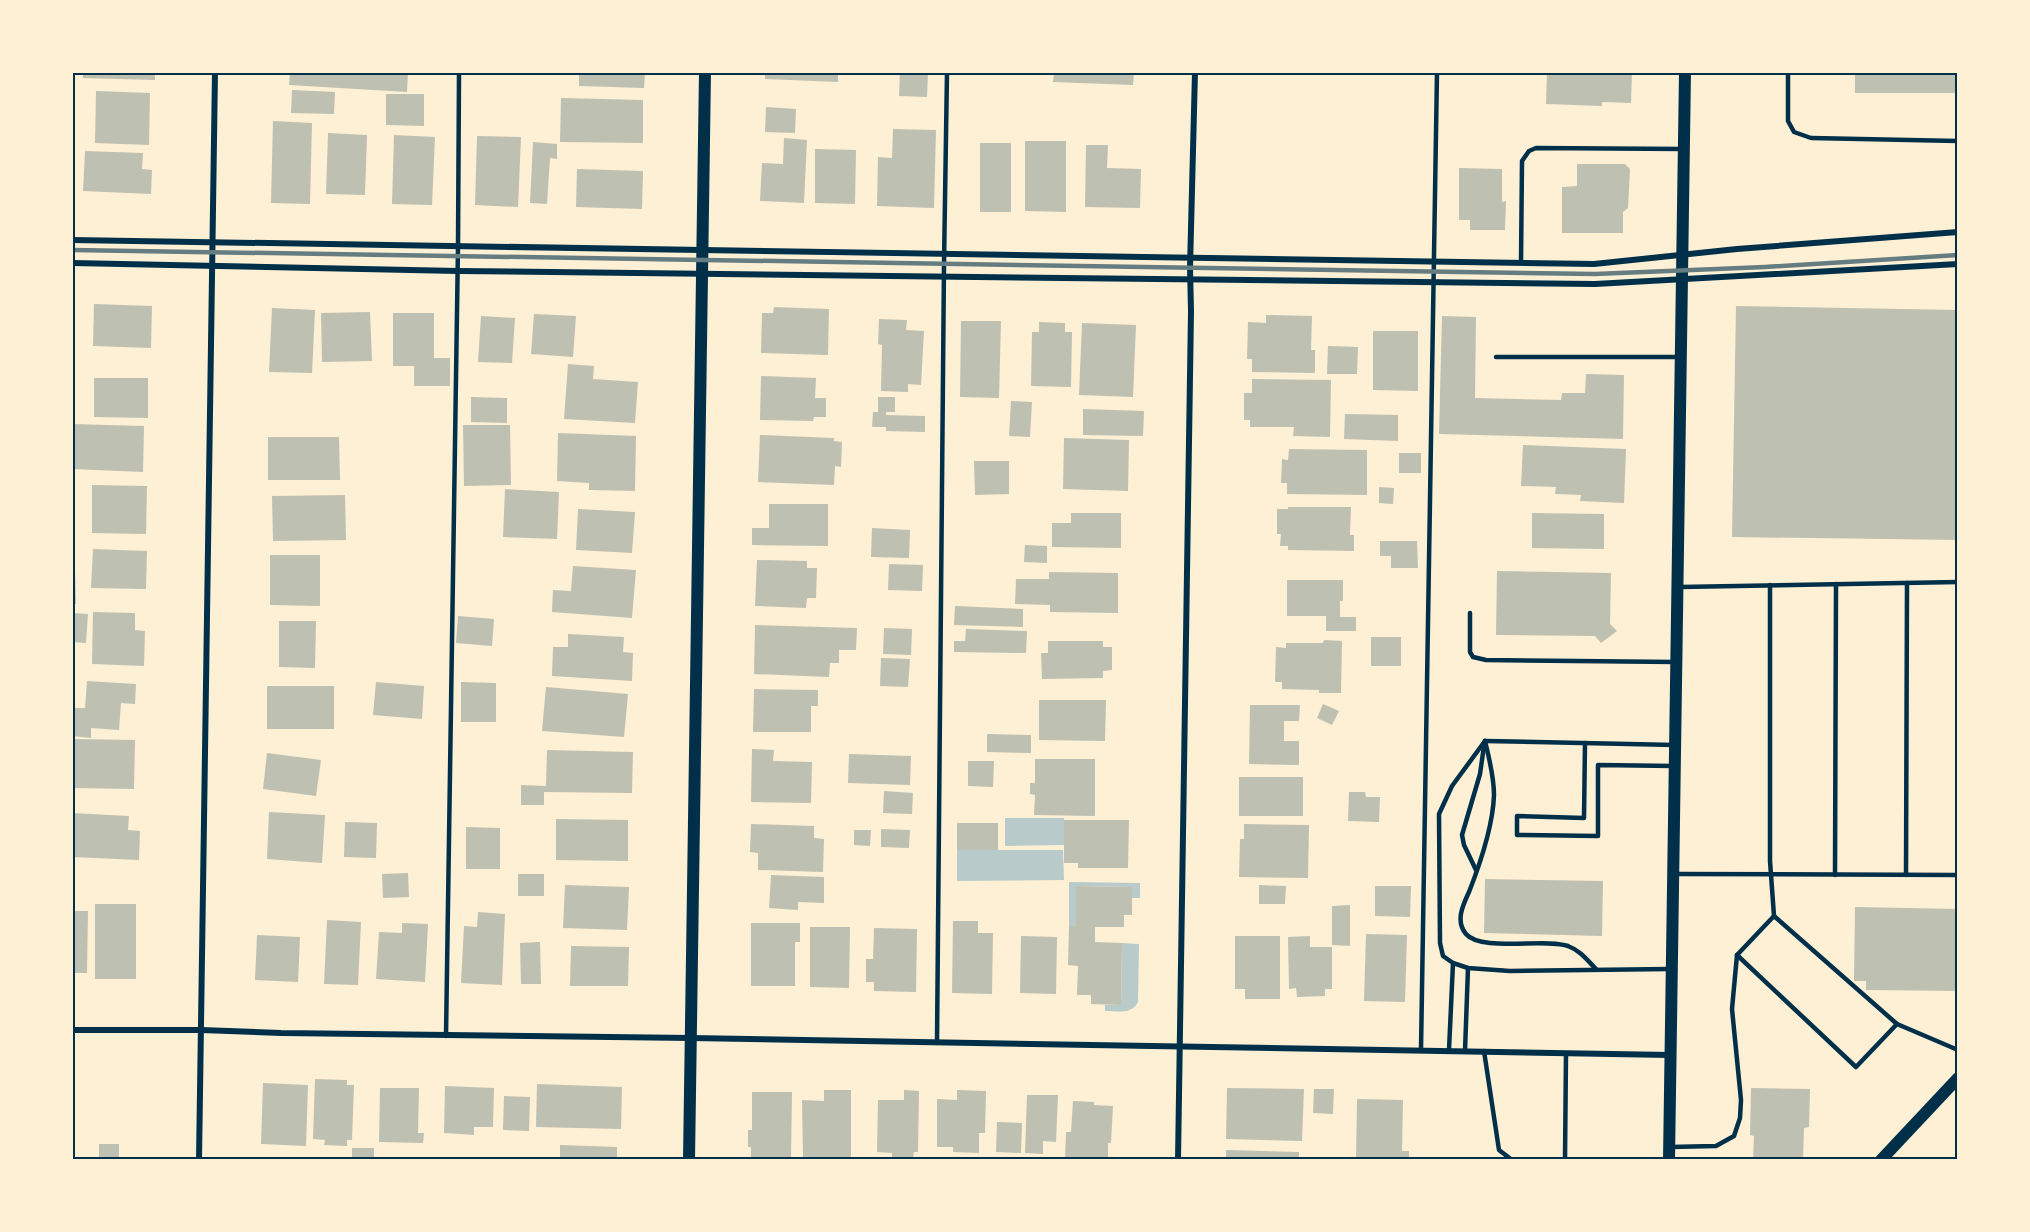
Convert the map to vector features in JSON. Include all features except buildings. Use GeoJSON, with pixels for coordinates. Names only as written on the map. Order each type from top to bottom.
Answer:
{"type":"FeatureCollection","features":[{"type":"Feature","properties":{"kind":"main road"},"geometry":{"type":"LineString","coordinates":[[689,1160],[705,72]]}},
{"type":"Feature","properties":{"kind":"main road"},"geometry":{"type":"LineString","coordinates":[[1669,1154],[1685,72]]}},
{"type":"Feature","properties":{"kind":"main road"},"geometry":{"type":"LineString","coordinates":[[1881,1160],[1958,1078]]}},
{"type":"Feature","properties":{"kind":"street"},"geometry":{"type":"LineString","coordinates":[[199,1160],[215,72]]}},
{"type":"Feature","properties":{"kind":"street"},"geometry":{"type":"LineString","coordinates":[[1178,1160],[1195,72]]}},
{"type":"Feature","properties":{"kind":"street"},"geometry":{"type":"LineString","coordinates":[[72,240],[1594,264],[1737,249],[1958,232]]}},
{"type":"Feature","properties":{"kind":"street"},"geometry":{"type":"LineString","coordinates":[[72,263],[458,271],[1595,284],[1958,264]]}},
{"type":"Feature","properties":{"kind":"street"},"geometry":{"type":"LineString","coordinates":[[72,1030],[201,1030],[446,1036],[1671,1055]]}},
{"type":"Feature","properties":{"kind":"lane"},"geometry":{"type":"LineString","coordinates":[[446,1036],[459,72]]}},
{"type":"Feature","properties":{"kind":"lane"},"geometry":{"type":"LineString","coordinates":[[937,1043],[947,72]]}},
{"type":"Feature","properties":{"kind":"lane"},"geometry":{"type":"LineString","coordinates":[[1421,1050],[1437,72]]}},
{"type":"Feature","properties":{"kind":"lane"},"geometry":{"type":"LineString","coordinates":[[1788,72],[1788,121],[1794,132],[1811,138],[1958,141]]}},
{"type":"Feature","properties":{"kind":"lane"},"geometry":{"type":"LineString","coordinates":[[1521,263],[1522,161],[1529,151],[1536,147],[1684,149]]}},
{"type":"Feature","properties":{"kind":"lane"},"geometry":{"type":"LineString","coordinates":[[1496,357],[1680,357]]}},
{"type":"Feature","properties":{"kind":"lane"},"geometry":{"type":"LineString","coordinates":[[1677,587],[1958,582]]}},
{"type":"Feature","properties":{"kind":"lane"},"geometry":{"type":"LineString","coordinates":[[1906,875],[1907,583]]}},
{"type":"Feature","properties":{"kind":"lane"},"geometry":{"type":"LineString","coordinates":[[1835,875],[1836,584]]}},
{"type":"Feature","properties":{"kind":"lane"},"geometry":{"type":"LineString","coordinates":[[1770,585],[1771,876],[1774,916],[1897,1024],[1958,1050]]}},
{"type":"Feature","properties":{"kind":"lane"},"geometry":{"type":"LineString","coordinates":[[1470,613],[1470,652],[1473,657],[1486,660],[1676,662]]}},
{"type":"Feature","properties":{"kind":"lane"},"geometry":{"type":"LineString","coordinates":[[1485,741],[1675,745]]}},
{"type":"Feature","properties":{"kind":"lane"},"geometry":{"type":"LineString","coordinates":[[1485,741],[1494,795],[1491,817],[1476,870],[1462,908],[1460,922],[1465,933],[1470,938],[1487,943],[1566,945],[1584,955],[1597,969]]}},
{"type":"Feature","properties":{"kind":"lane"},"geometry":{"type":"LineString","coordinates":[[1476,870],[1464,845],[1462,835],[1480,774],[1485,741]]}},
{"type":"Feature","properties":{"kind":"lane"},"geometry":{"type":"LineString","coordinates":[[1485,741],[1452,786],[1439,814],[1440,943],[1443,956],[1453,963],[1468,968],[1510,971],[1672,969]]}},
{"type":"Feature","properties":{"kind":"lane"},"geometry":{"type":"LineString","coordinates":[[1585,743],[1584,818],[1517,816],[1517,835],[1598,836],[1598,765],[1675,766]]}},
{"type":"Feature","properties":{"kind":"lane"},"geometry":{"type":"LineString","coordinates":[[1673,874],[1771,876],[1958,874]]}},
{"type":"Feature","properties":{"kind":"lane"},"geometry":{"type":"LineString","coordinates":[[1669,1154],[1716,1146],[1734,1136],[1740,1118],[1741,1100],[1732,1009],[1737,955],[1774,916]]}},
{"type":"Feature","properties":{"kind":"lane"},"geometry":{"type":"LineString","coordinates":[[1737,955],[1856,1067],[1897,1024]]}},
{"type":"Feature","properties":{"kind":"lane"},"geometry":{"type":"LineString","coordinates":[[1449,1050],[1453,963]]}},
{"type":"Feature","properties":{"kind":"lane"},"geometry":{"type":"LineString","coordinates":[[1465,1051],[1468,968]]}},
{"type":"Feature","properties":{"kind":"lane"},"geometry":{"type":"LineString","coordinates":[[1484,1051],[1499,1150],[1512,1160]]}},
{"type":"Feature","properties":{"kind":"lane"},"geometry":{"type":"LineString","coordinates":[[1565,1160],[1566,1053]]}},
{"type":"Feature","properties":{"kind":"shaded area"},"geometry":{"type":"Polygon","coordinates":[[[1005,818],[1064,818],[1064,845],[1005,846],[1005,818]]]}},
{"type":"Feature","properties":{"kind":"shaded area"},"geometry":{"type":"Polygon","coordinates":[[[957,850],[1063,850],[1064,880],[957,881],[957,850]]]}},
{"type":"Feature","properties":{"kind":"shaded area"},"geometry":{"type":"Polygon","coordinates":[[[1069,882],[1140,883],[1140,898],[1132,898],[1132,887],[1077,886],[1076,926],[1069,926],[1069,882]]]}},
{"type":"Feature","properties":{"kind":"shaded area"},"geometry":{"type":"Polygon","coordinates":[[[1122,943],[1139,944],[1138,1002],[1128,1011],[1105,1011],[1105,1005],[1121,1005],[1122,943]]]}},
{"type":"Feature","properties":{"kind":"railway"},"geometry":{"type":"LineString","coordinates":[[72,250],[1595,274],[1765,267],[1958,255]]}}]}
